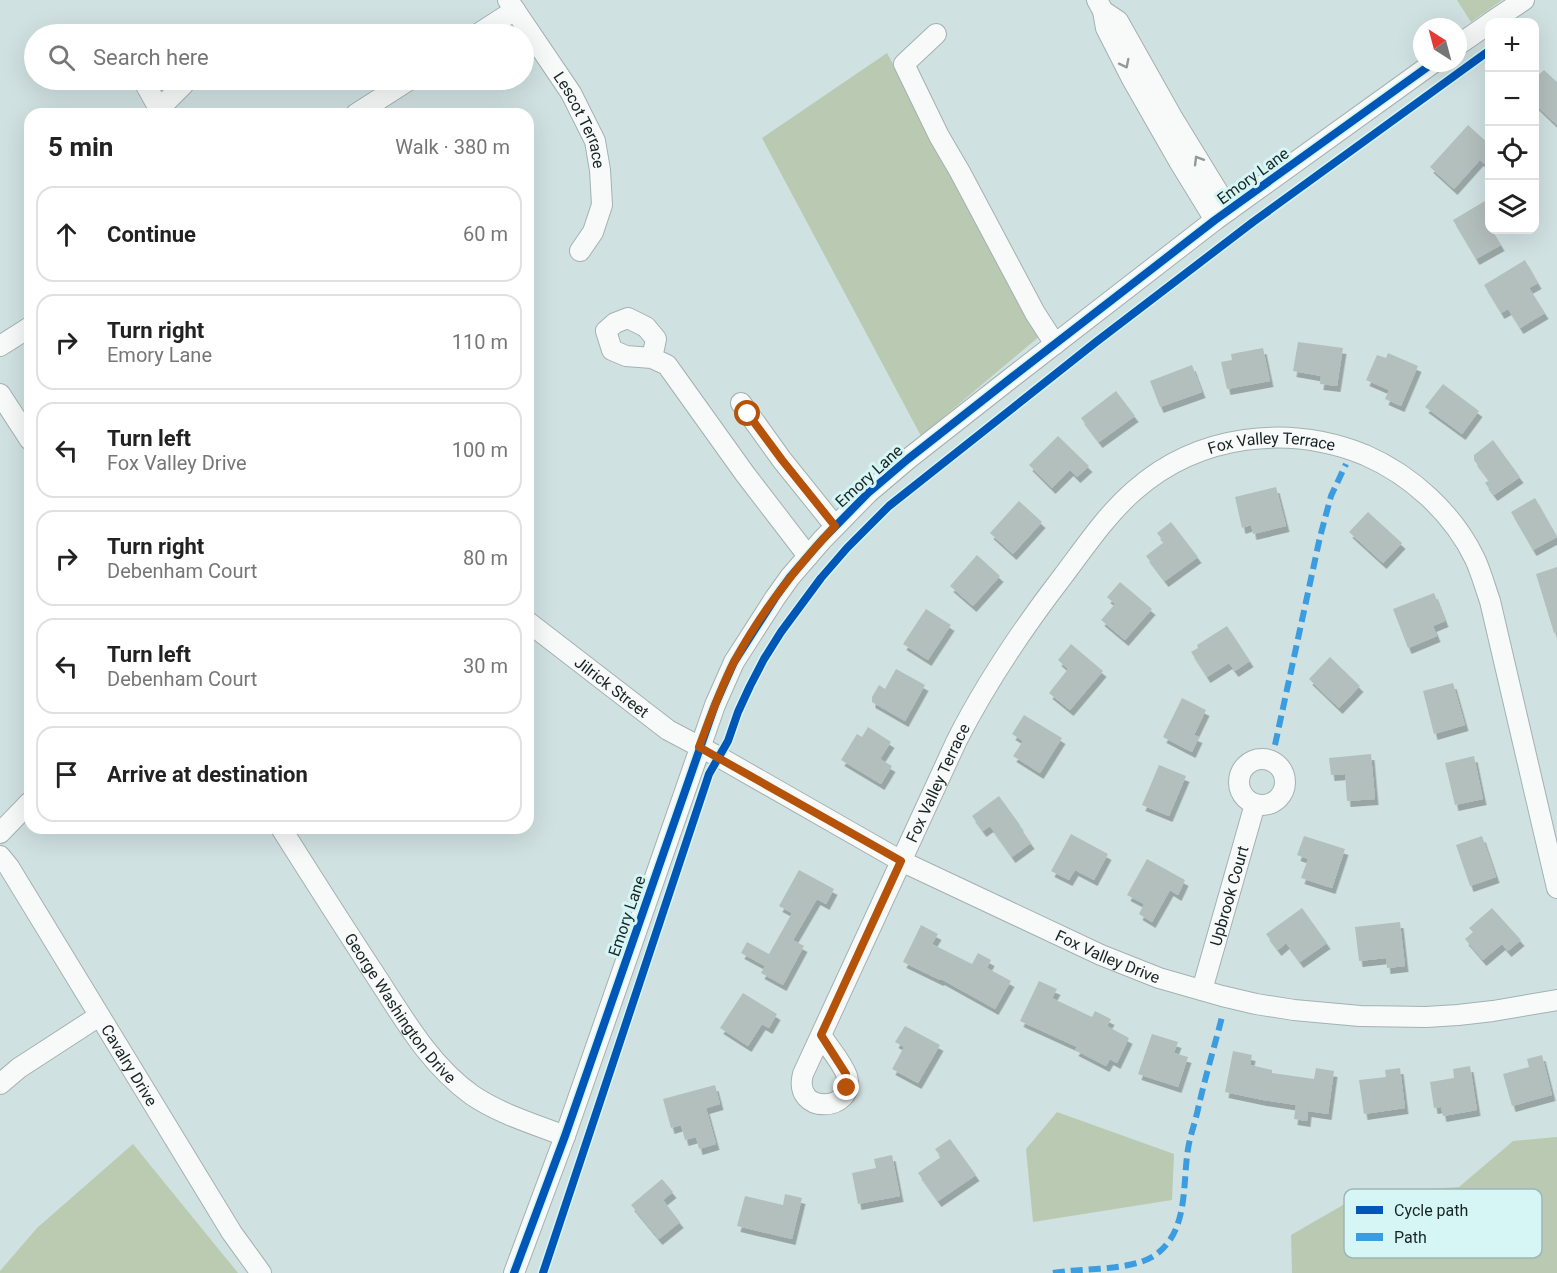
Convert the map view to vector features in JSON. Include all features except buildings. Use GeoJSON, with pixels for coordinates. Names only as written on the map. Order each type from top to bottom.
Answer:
{"type":"FeatureCollection","features":[{"type":"Feature","properties":{"kind":"street"},"geometry":{"type":"LineString","coordinates":[[1497,18],[1524,0]]}},
{"type":"Feature","properties":{"kind":"street"},"geometry":{"type":"LineString","coordinates":[[490,24],[512,5]]}},
{"type":"Feature","properties":{"kind":"street","name":"Lescot Terrace"},"geometry":{"type":"LineString","coordinates":[[512,5],[525,24]]}},
{"type":"Feature","properties":{"kind":"street"},"geometry":{"type":"LineString","coordinates":[[1100,5],[1106,28],[1175,154],[1222,215]]}},
{"type":"Feature","properties":{"kind":"street"},"geometry":{"type":"LineString","coordinates":[[1467,39],[1485,26]]}},
{"type":"Feature","properties":{"kind":"street"},"geometry":{"type":"LineString","coordinates":[[936,34],[904,64],[939,136],[1035,313],[1055,344]]}},
{"type":"Feature","properties":{"kind":"street","name":"Lescot Terrace"},"geometry":{"type":"LineString","coordinates":[[534,37],[572,93],[595,141],[600,170],[602,205],[593,232],[580,251]]}},
{"type":"Feature","properties":{"kind":"street","name":"Emory Lane"},"geometry":{"type":"LineString","coordinates":[[514,1273],[565,1136],[715,705],[734,662],[774,598],[835,526],[868,493],[908,459],[1222,215],[1421,72]]}},
{"type":"Feature","properties":{"kind":"street"},"geometry":{"type":"LineString","coordinates":[[148,90],[158,108]]}},
{"type":"Feature","properties":{"kind":"street"},"geometry":{"type":"LineString","coordinates":[[163,108],[179,90]]}},
{"type":"Feature","properties":{"kind":"street"},"geometry":{"type":"LineString","coordinates":[[365,108],[393,90]]}},
{"type":"Feature","properties":{"kind":"street"},"geometry":{"type":"LineString","coordinates":[[0,346],[24,331]]}},
{"type":"Feature","properties":{"kind":"street"},"geometry":{"type":"LineString","coordinates":[[652,358],[667,366],[808,556]]}},
{"type":"Feature","properties":{"kind":"street"},"geometry":{"type":"LineString","coordinates":[[0,394],[24,431]]}},
{"type":"Feature","properties":{"kind":"street"},"geometry":{"type":"LineString","coordinates":[[741,403],[782,460],[835,526]]}},
{"type":"Feature","properties":{"kind":"street","name":"Fox Valley Terrace"},"geometry":{"type":"LineString","coordinates":[[821,1035],[974,706],[1035,612],[1097,532],[1136,489],[1176,462],[1220,445],[1245,439],[1299,438],[1324,442],[1373,459],[1397,472],[1436,503],[1464,539],[1479,568],[1490,601],[1557,888]]}},
{"type":"Feature","properties":{"kind":"street","name":"Jilrick Street"},"geometry":{"type":"LineString","coordinates":[[534,627],[649,717],[699,747]]}},
{"type":"Feature","properties":{"kind":"street","name":"Fox Valley Drive"},"geometry":{"type":"LineString","coordinates":[[699,747],[901,861],[1101,955],[1160,978],[1256,1004],[1349,1015],[1393,1017],[1458,1015],[1557,1000]]}},
{"type":"Feature","properties":{"kind":"street","name":"Upbrook Court"},"geometry":{"type":"LineString","coordinates":[[1202,990],[1255,804]]}},
{"type":"Feature","properties":{"kind":"street"},"geometry":{"type":"LineString","coordinates":[[0,833],[24,808]]}},
{"type":"Feature","properties":{"kind":"street","name":"George Washington Drive"},"geometry":{"type":"LineString","coordinates":[[285,834],[414,1035],[445,1073],[474,1096],[494,1107],[565,1136]]}},
{"type":"Feature","properties":{"kind":"street","name":"Cavalry Drive"},"geometry":{"type":"LineString","coordinates":[[0,856],[9,867],[232,1233],[261,1273]]}},
{"type":"Feature","properties":{"kind":"street"},"geometry":{"type":"LineString","coordinates":[[0,1084],[19,1068],[99,1016]]}},
{"type":"Feature","properties":{"kind":"green space"},"geometry":{"type":"Polygon","coordinates":[[[1457,0],[1502,0],[1471,22],[1457,0]]]}},
{"type":"Feature","properties":{"kind":"green space"},"geometry":{"type":"Polygon","coordinates":[[[887,53],[1041,335],[921,436],[762,138],[887,53]]]}},
{"type":"Feature","properties":{"kind":"green space"},"geometry":{"type":"Polygon","coordinates":[[[1057,1112],[1174,1154],[1172,1200],[1033,1222],[1026,1149],[1057,1112]]]}},
{"type":"Feature","properties":{"kind":"green space"},"geometry":{"type":"Polygon","coordinates":[[[1557,1137],[1557,1273],[1292,1273],[1291,1235],[1344,1204],[1344,1258],[1542,1258],[1542,1189],[1431,1189],[1459,1187],[1513,1141],[1557,1137]]]}},
{"type":"Feature","properties":{"kind":"green space"},"geometry":{"type":"Polygon","coordinates":[[[133,1144],[238,1273],[0,1273],[37,1228],[133,1144]]]}},
{"type":"Feature","properties":{"kind":"marked path"},"geometry":{"type":"LineString","coordinates":[[1275,745],[1320,537],[1331,496],[1346,464]]}},
{"type":"Feature","properties":{"kind":"marked path"},"geometry":{"type":"LineString","coordinates":[[1053,1273],[1118,1267],[1142,1262],[1164,1248],[1170,1240],[1180,1217],[1189,1144],[1222,1017]]}},
{"type":"Feature","properties":{"kind":"cycle path"},"geometry":{"type":"LineString","coordinates":[[543,1273],[709,774],[728,741],[738,712],[764,659],[821,578],[889,506],[1096,342],[1253,222],[1485,54]]}},
{"type":"Feature","properties":{"kind":"cycle path"},"geometry":{"type":"LineString","coordinates":[[514,1273],[565,1136],[715,705],[734,662],[790,577],[868,493],[908,459],[1215,220],[1421,72]]}},
{"type":"Feature","properties":{"kind":"route"},"geometry":{"type":"LineString","coordinates":[[748,414],[835,526],[774,598],[734,662],[699,747],[901,861],[821,1035],[846,1074],[847,1088]]}}]}
